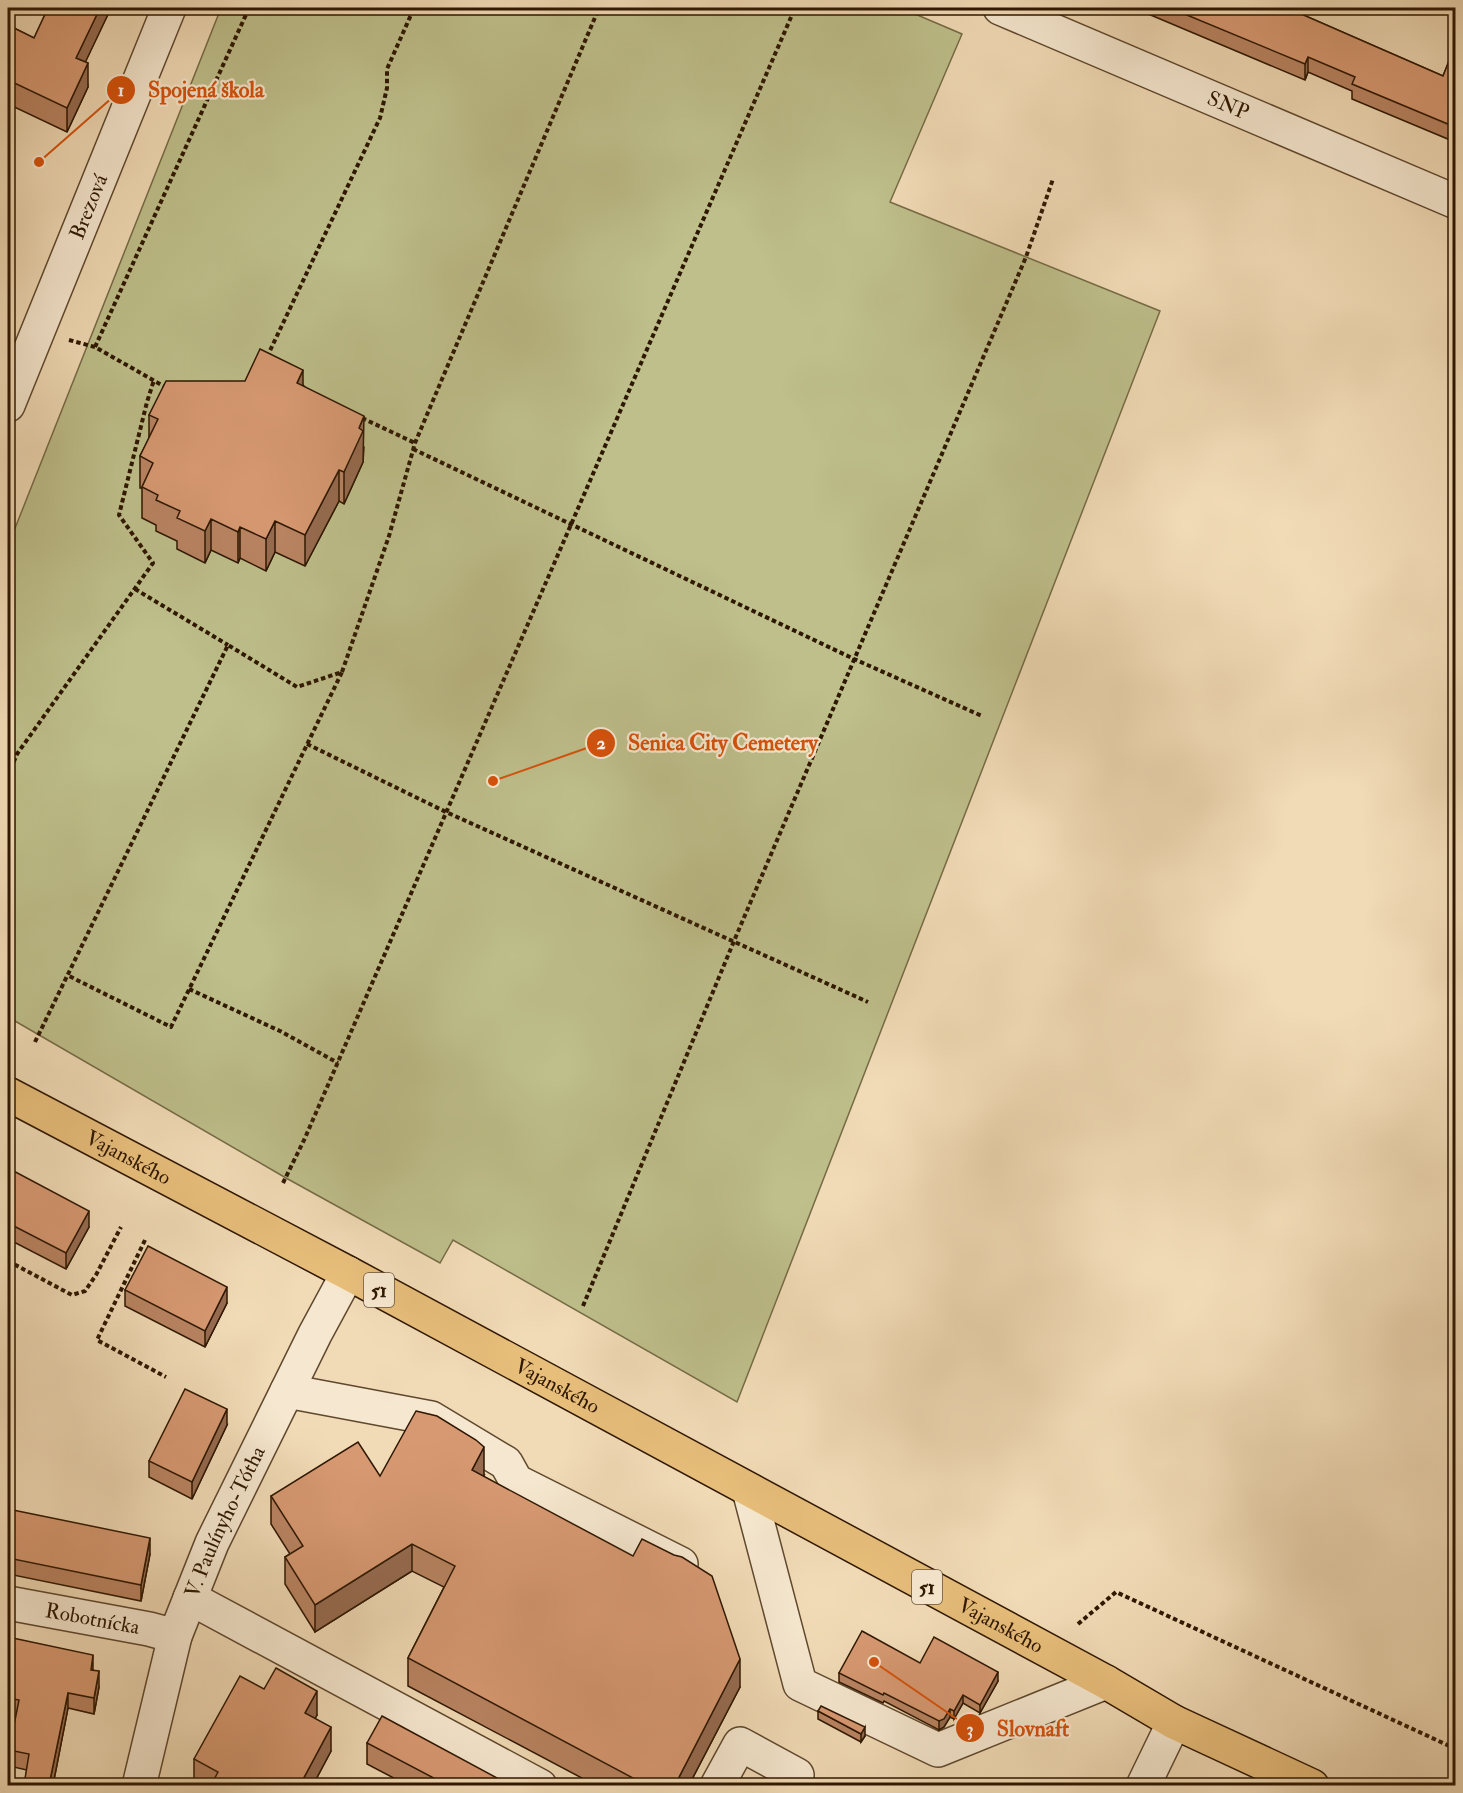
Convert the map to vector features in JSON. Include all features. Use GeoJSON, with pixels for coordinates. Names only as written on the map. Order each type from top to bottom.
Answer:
{"type":"FeatureCollection","features":[{"type":"Feature","properties":{"kind":"main road","name":"Vajanského"},"geometry":{"type":"LineString","coordinates":[[8,1094],[348,1274],[1106,1682]]}},
{"type":"Feature","properties":{"kind":"main road","name":"51"},"geometry":{"type":"LineString","coordinates":[[1106,1682],[1174,1722],[1312,1785]]}},
{"type":"Feature","properties":{"kind":"street","name":"Brezová"},"geometry":{"type":"LineString","coordinates":[[8,405],[169,8]]}},
{"type":"Feature","properties":{"kind":"street","name":"SNP"},"geometry":{"type":"LineString","coordinates":[[1000,8],[1455,202]]}},
{"type":"Feature","properties":{"kind":"street","name":"V. Paulínyho-Tótha"},"geometry":{"type":"LineString","coordinates":[[139,1785],[175,1636],[212,1543],[348,1274]]}},
{"type":"Feature","properties":{"kind":"street"},"geometry":{"type":"LineString","coordinates":[[287,1391],[431,1418],[506,1462],[516,1481],[683,1566]]}},
{"type":"Feature","properties":{"kind":"street"},"geometry":{"type":"LineString","coordinates":[[749,1490],[800,1684],[938,1750],[1106,1682]]}},
{"type":"Feature","properties":{"kind":"street"},"geometry":{"type":"LineString","coordinates":[[190,1598],[540,1785]]}},
{"type":"Feature","properties":{"kind":"street","name":"Robotnícka"},"geometry":{"type":"LineString","coordinates":[[8,1603],[149,1629],[175,1636]]}},
{"type":"Feature","properties":{"kind":"street"},"geometry":{"type":"LineString","coordinates":[[1143,1785],[1174,1722]]}},
{"type":"Feature","properties":{"kind":"street"},"geometry":{"type":"LineString","coordinates":[[717,1785],[740,1744],[797,1775],[792,1785]]}},
{"type":"Feature","properties":{"kind":"path"},"geometry":{"type":"LineString","coordinates":[[95,347],[249,8]]}},
{"type":"Feature","properties":{"kind":"path"},"geometry":{"type":"LineString","coordinates":[[266,361],[380,118],[387,88],[387,69],[414,8]]}},
{"type":"Feature","properties":{"kind":"path"},"geometry":{"type":"LineString","coordinates":[[67,975],[171,1027],[342,672],[389,537],[415,443],[599,8]]}},
{"type":"Feature","properties":{"kind":"path"},"geometry":{"type":"LineString","coordinates":[[283,1183],[338,1063],[795,8]]}},
{"type":"Feature","properties":{"kind":"path"},"geometry":{"type":"LineString","coordinates":[[584,1306],[734,941],[1026,257],[1053,178]]}},
{"type":"Feature","properties":{"kind":"path"},"geometry":{"type":"LineString","coordinates":[[66,339],[95,347],[174,392]]}},
{"type":"Feature","properties":{"kind":"path"},"geometry":{"type":"LineString","coordinates":[[8,776],[17,754],[153,563],[119,515],[154,380]]}},
{"type":"Feature","properties":{"kind":"path"},"geometry":{"type":"LineString","coordinates":[[353,414],[415,443]]}},
{"type":"Feature","properties":{"kind":"path"},"geometry":{"type":"LineString","coordinates":[[413,449],[854,659],[982,716]]}},
{"type":"Feature","properties":{"kind":"path"},"geometry":{"type":"LineString","coordinates":[[135,589],[297,687],[342,672]]}},
{"type":"Feature","properties":{"kind":"path"},"geometry":{"type":"LineString","coordinates":[[35,1042],[228,645]]}},
{"type":"Feature","properties":{"kind":"path"},"geometry":{"type":"LineString","coordinates":[[307,744],[446,812],[868,1002]]}},
{"type":"Feature","properties":{"kind":"path"},"geometry":{"type":"LineString","coordinates":[[189,989],[280,1031],[338,1063]]}},
{"type":"Feature","properties":{"kind":"path"},"geometry":{"type":"LineString","coordinates":[[8,1261],[72,1295],[85,1291],[121,1227]]}},
{"type":"Feature","properties":{"kind":"path"},"geometry":{"type":"LineString","coordinates":[[146,1240],[97,1340],[166,1377]]}},
{"type":"Feature","properties":{"kind":"path"},"geometry":{"type":"LineString","coordinates":[[1078,1624],[1116,1592],[1455,1749]]}},
{"type":"Feature","properties":{"kind":"green space"},"geometry":{"type":"Polygon","coordinates":[[[221,8],[901,8],[962,34],[890,202],[1160,311],[737,1402],[453,1240],[440,1263],[286,1178],[8,1017],[8,546],[221,8]]]}},
{"type":"Feature","properties":{"kind":"building"},"geometry":{"type":"Polygon","coordinates":[[[48,8],[100,8],[76,58],[88,63],[67,108],[8,80],[8,25],[34,38],[48,8]]]}},
{"type":"Feature","properties":{"kind":"building"},"geometry":{"type":"Polygon","coordinates":[[[1170,8],[1296,8],[1294,11],[1443,76],[1455,46],[1455,127],[1352,84],[1355,77],[1308,57],[1305,64],[1170,8]]]}},
{"type":"Feature","properties":{"kind":"building"},"geometry":{"type":"Polygon","coordinates":[[[260,349],[303,370],[297,383],[364,416],[359,428],[363,431],[344,472],[339,470],[305,535],[275,521],[266,539],[240,527],[238,532],[211,519],[205,531],[177,518],[180,511],[156,500],[158,495],[142,487],[153,463],[140,456],[158,419],[149,415],[166,381],[245,381],[260,349]]]}},
{"type":"Feature","properties":{"kind":"building"},"geometry":{"type":"Polygon","coordinates":[[[8,1168],[89,1211],[66,1253],[8,1223],[8,1168]]]}},
{"type":"Feature","properties":{"kind":"building"},"geometry":{"type":"Polygon","coordinates":[[[148,1246],[227,1287],[205,1331],[125,1290],[148,1246]]]}},
{"type":"Feature","properties":{"kind":"building"},"geometry":{"type":"Polygon","coordinates":[[[185,1389],[227,1409],[192,1482],[149,1461],[185,1389]]]}},
{"type":"Feature","properties":{"kind":"building"},"geometry":{"type":"Polygon","coordinates":[[[416,1411],[437,1416],[484,1447],[472,1470],[633,1556],[642,1539],[682,1557],[712,1576],[740,1659],[675,1785],[646,1785],[408,1658],[455,1566],[412,1544],[315,1605],[285,1557],[303,1546],[271,1496],[358,1442],[380,1476],[416,1411]]]}},
{"type":"Feature","properties":{"kind":"building"},"geometry":{"type":"Polygon","coordinates":[[[8,1509],[150,1538],[141,1585],[8,1558],[8,1509]]]}},
{"type":"Feature","properties":{"kind":"building"},"geometry":{"type":"Polygon","coordinates":[[[862,1631],[920,1663],[934,1637],[998,1672],[980,1705],[963,1695],[954,1711],[950,1709],[944,1719],[939,1721],[839,1673],[862,1631]]]}},
{"type":"Feature","properties":{"kind":"building"},"geometry":{"type":"Polygon","coordinates":[[[8,1637],[93,1655],[91,1670],[99,1671],[94,1698],[68,1693],[49,1785],[24,1785],[29,1754],[9,1750],[19,1700],[8,1698],[8,1637]]]}},
{"type":"Feature","properties":{"kind":"building"},"geometry":{"type":"Polygon","coordinates":[[[276,1668],[317,1691],[305,1713],[331,1727],[300,1785],[211,1785],[218,1772],[194,1759],[240,1676],[264,1689],[276,1668]]]}},
{"type":"Feature","properties":{"kind":"building"},"geometry":{"type":"Polygon","coordinates":[[[821,1706],[865,1727],[861,1734],[818,1711],[821,1706]]]}},
{"type":"Feature","properties":{"kind":"building"},"geometry":{"type":"Polygon","coordinates":[[[382,1716],[510,1785],[447,1785],[367,1743],[382,1716]]]}},
{"type":"Feature","properties":{"kind":"place","name":"Spojená škola"},"geometry":{"type":"Point","coordinates":[39,162]}},
{"type":"Feature","properties":{"kind":"place","name":"Senica City Cemetery"},"geometry":{"type":"Point","coordinates":[493,781]}},
{"type":"Feature","properties":{"kind":"place","name":"Slovnaft"},"geometry":{"type":"Point","coordinates":[874,1662]}}]}
